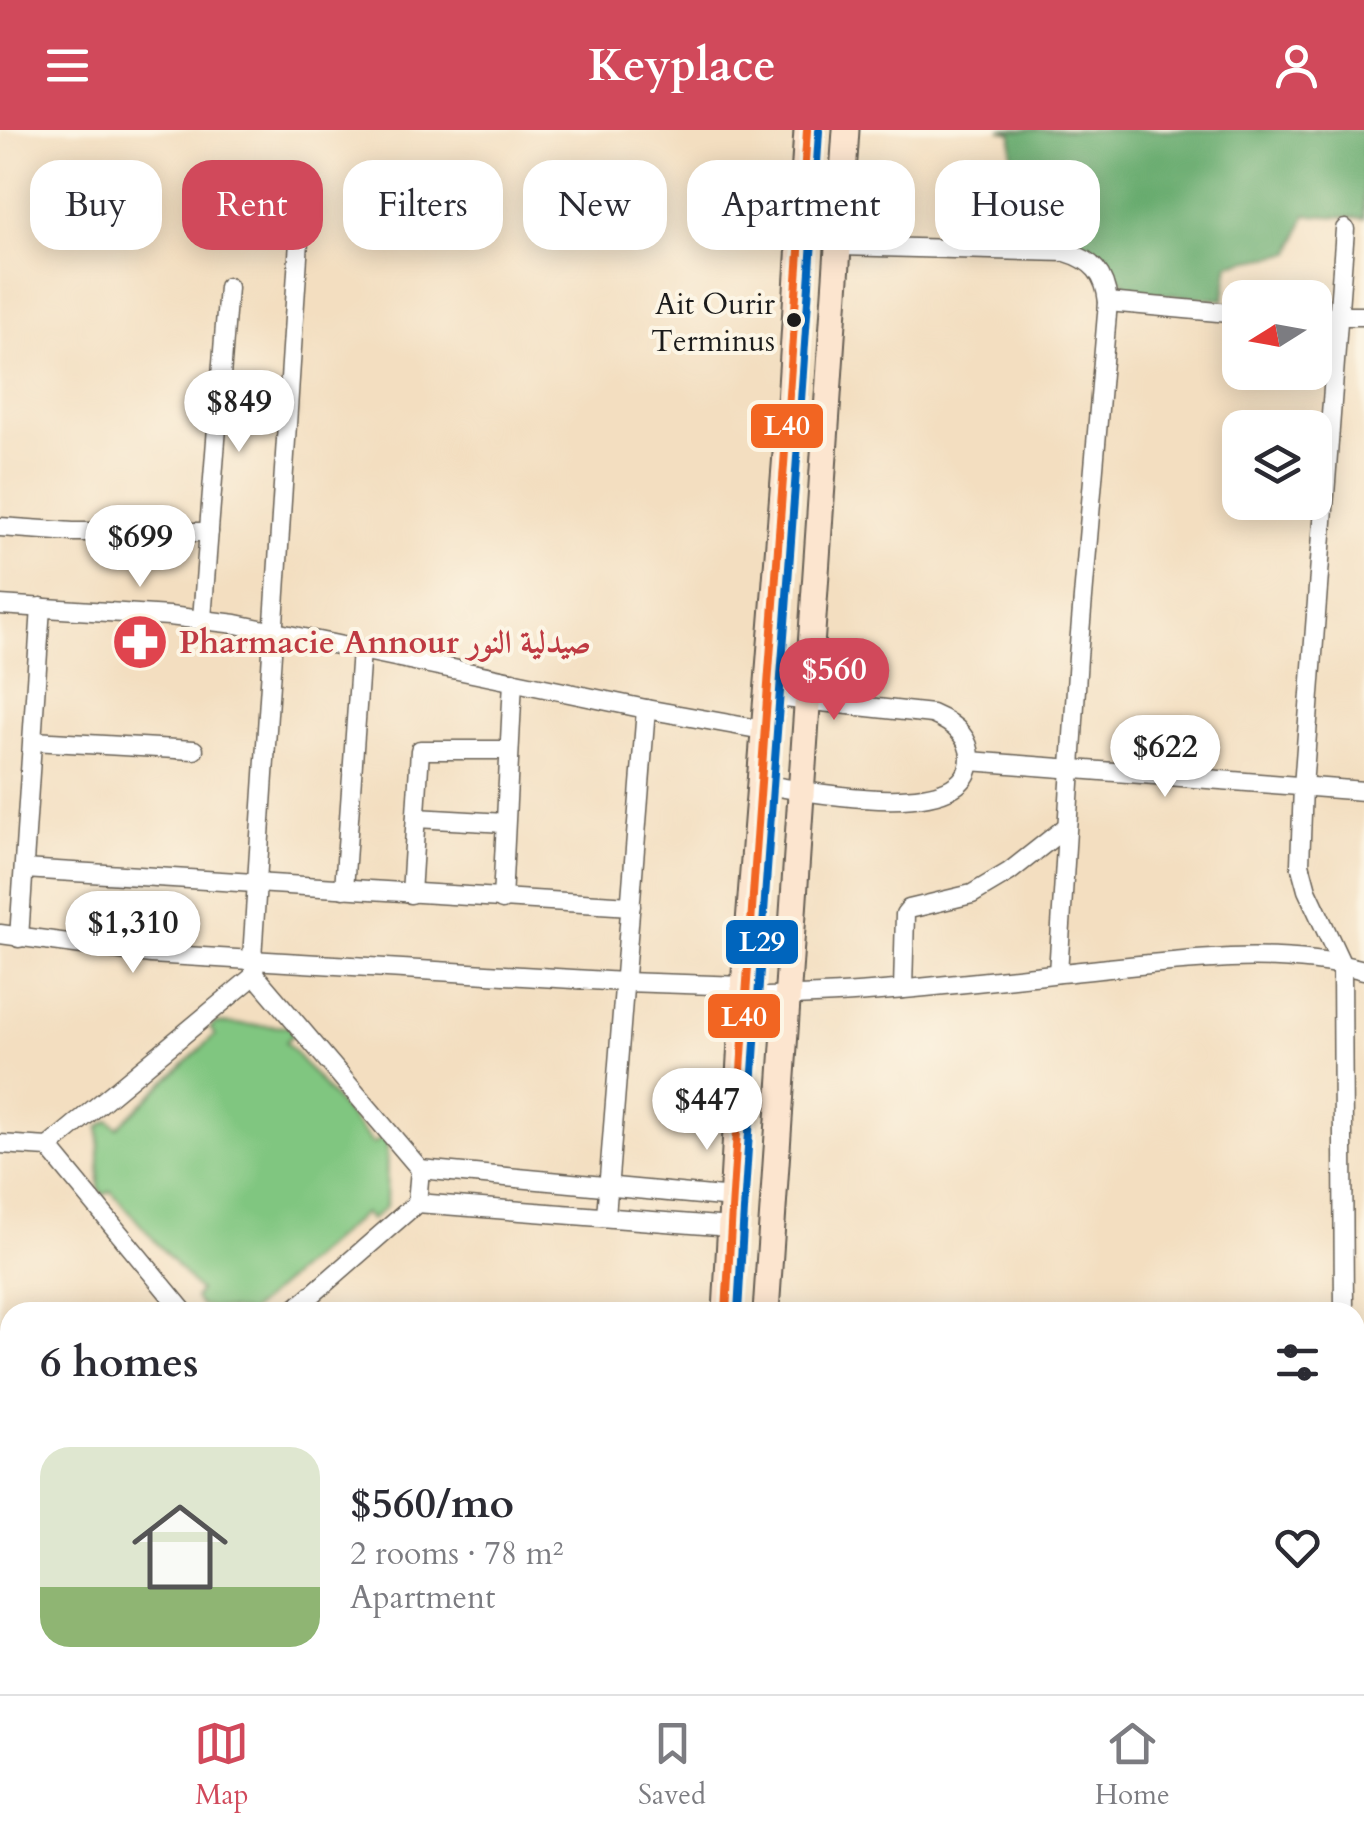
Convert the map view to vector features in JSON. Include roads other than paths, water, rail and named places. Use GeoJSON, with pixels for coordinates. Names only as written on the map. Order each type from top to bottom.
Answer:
{"type":"FeatureCollection","features":[{"type":"Feature","properties":{"kind":"main road"},"geometry":{"type":"LineString","coordinates":[[727,1302],[744,991],[807,130]]}},
{"type":"Feature","properties":{"kind":"main road"},"geometry":{"type":"LineString","coordinates":[[844,160],[846,130]]}},
{"type":"Feature","properties":{"kind":"main road"},"geometry":{"type":"LineString","coordinates":[[767,1302],[840,250]]}},
{"type":"Feature","properties":{"kind":"street"},"geometry":{"type":"LineString","coordinates":[[1346,229],[1300,864],[1342,965],[1355,1283]]}},
{"type":"Feature","properties":{"kind":"street"},"geometry":{"type":"LineString","coordinates":[[915,248],[1066,252],[1080,256],[1099,271],[1106,284],[1108,302],[1070,769],[1058,973]]}},
{"type":"Feature","properties":{"kind":"street"},"geometry":{"type":"LineString","coordinates":[[298,250],[253,967],[420,1169],[733,1198]]}},
{"type":"Feature","properties":{"kind":"street"},"geometry":{"type":"LineString","coordinates":[[202,620],[228,287]]}},
{"type":"Feature","properties":{"kind":"street"},"geometry":{"type":"LineString","coordinates":[[1108,302],[1222,312]]}},
{"type":"Feature","properties":{"kind":"street"},"geometry":{"type":"LineString","coordinates":[[1332,317],[1364,316]]}},
{"type":"Feature","properties":{"kind":"street"},"geometry":{"type":"LineString","coordinates":[[0,526],[73,532],[209,532]]}},
{"type":"Feature","properties":{"kind":"street"},"geometry":{"type":"LineString","coordinates":[[0,606],[202,620],[274,631],[763,730]]}},
{"type":"Feature","properties":{"kind":"street"},"geometry":{"type":"LineString","coordinates":[[19,938],[41,607]]}},
{"type":"Feature","properties":{"kind":"street"},"geometry":{"type":"LineString","coordinates":[[344,888],[361,650]]}},
{"type":"Feature","properties":{"kind":"street"},"geometry":{"type":"LineString","coordinates":[[502,900],[512,681]]}},
{"type":"Feature","properties":{"kind":"street"},"geometry":{"type":"LineString","coordinates":[[761,784],[916,800],[952,790],[961,782],[970,761],[967,743],[960,732],[948,720],[932,714],[766,696]]}},
{"type":"Feature","properties":{"kind":"street"},"geometry":{"type":"LineString","coordinates":[[606,1216],[646,709]]}},
{"type":"Feature","properties":{"kind":"street"},"geometry":{"type":"LineString","coordinates":[[33,742],[194,750]]}},
{"type":"Feature","properties":{"kind":"street"},"geometry":{"type":"LineString","coordinates":[[411,894],[420,750],[509,750]]}},
{"type":"Feature","properties":{"kind":"street"},"geometry":{"type":"LineString","coordinates":[[970,761],[1364,792]]}},
{"type":"Feature","properties":{"kind":"street"},"geometry":{"type":"LineString","coordinates":[[416,818],[506,824]]}},
{"type":"Feature","properties":{"kind":"street"},"geometry":{"type":"LineString","coordinates":[[903,989],[908,909],[972,894],[1009,872],[1066,827]]}},
{"type":"Feature","properties":{"kind":"street"},"geometry":{"type":"LineString","coordinates":[[24,869],[631,906]]}},
{"type":"Feature","properties":{"kind":"street"},"geometry":{"type":"LineString","coordinates":[[0,934],[253,967],[368,968],[624,982],[786,997],[1176,962],[1304,960],[1364,970]]}},
{"type":"Feature","properties":{"kind":"street"},"geometry":{"type":"LineString","coordinates":[[0,1144],[48,1147],[253,967]]}},
{"type":"Feature","properties":{"kind":"street"},"geometry":{"type":"LineString","coordinates":[[48,1147],[176,1302]]}},
{"type":"Feature","properties":{"kind":"street"},"geometry":{"type":"LineString","coordinates":[[303,1302],[416,1202],[420,1169]]}},
{"type":"Feature","properties":{"kind":"street"},"geometry":{"type":"LineString","coordinates":[[416,1202],[731,1227]]}},
{"type":"Feature","properties":{"kind":"place","name":"Ait Ourir Terminus"},"geometry":{"type":"Point","coordinates":[794,320]}},
{"type":"Feature","properties":{"kind":"place","name":"Pharmacie Annour صيدلية النور"},"geometry":{"type":"Point","coordinates":[140,642]}}]}
